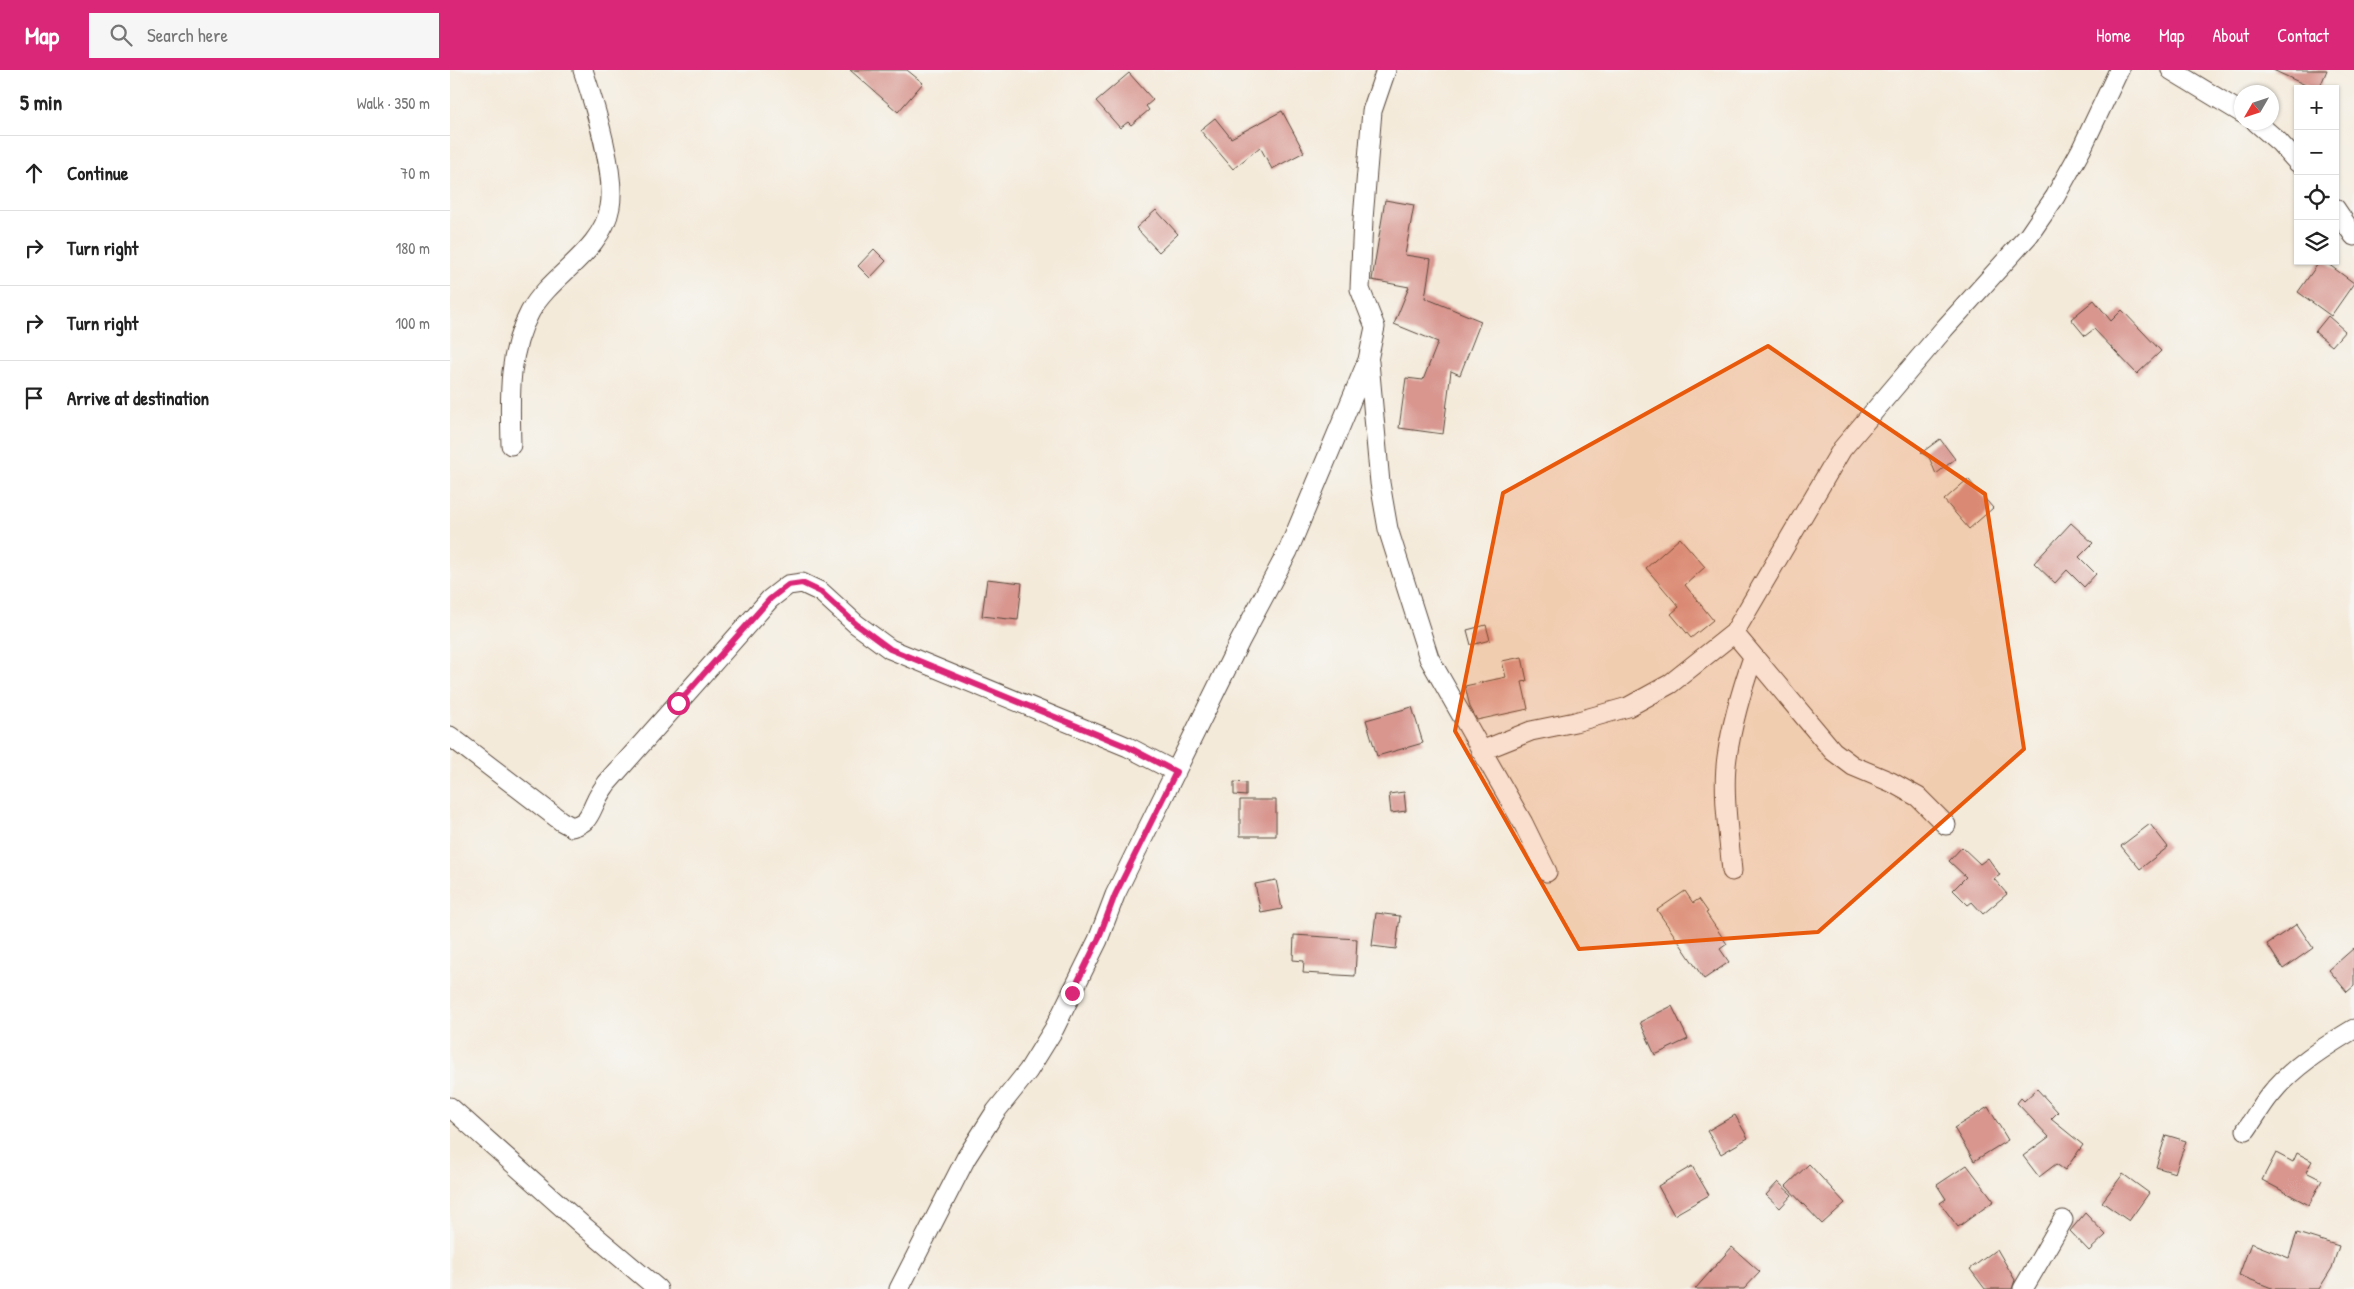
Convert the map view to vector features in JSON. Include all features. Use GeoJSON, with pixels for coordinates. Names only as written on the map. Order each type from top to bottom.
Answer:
{"type":"FeatureCollection","features":[{"type":"Feature","properties":{"kind":"street"},"geometry":{"type":"LineString","coordinates":[[511,445],[510,386],[516,347],[527,320],[531,311],[557,278],[593,243],[610,208],[612,178],[583,70]]}},
{"type":"Feature","properties":{"kind":"street"},"geometry":{"type":"LineString","coordinates":[[899,1289],[966,1158],[996,1111],[1028,1071],[1054,1028],[1098,940],[1115,895],[1240,641],[1288,551],[1368,360],[1375,327],[1360,289],[1363,219],[1372,111],[1386,70]]}},
{"type":"Feature","properties":{"kind":"street"},"geometry":{"type":"LineString","coordinates":[[1481,751],[1531,730],[1575,722],[1628,707],[1670,684],[1734,633],[1842,449],[1944,329],[2029,235],[2055,198],[2082,150],[2120,70]]}},
{"type":"Feature","properties":{"kind":"street"},"geometry":{"type":"LineString","coordinates":[[2171,70],[2234,108]]}},
{"type":"Feature","properties":{"kind":"street"},"geometry":{"type":"LineString","coordinates":[[2265,130],[2294,159]]}},
{"type":"Feature","properties":{"kind":"street"},"geometry":{"type":"LineString","coordinates":[[2339,214],[2354,236]]}},
{"type":"Feature","properties":{"kind":"street"},"geometry":{"type":"LineString","coordinates":[[1368,360],[1380,483],[1388,529],[1405,588],[1429,658],[1523,823],[1547,872]]}},
{"type":"Feature","properties":{"kind":"street"},"geometry":{"type":"LineString","coordinates":[[450,736],[561,821],[572,827],[581,824],[589,819],[596,800],[607,783],[770,599],[788,585],[802,583],[821,592],[856,624],[890,649],[1120,743],[1176,772]]}},
{"type":"Feature","properties":{"kind":"street"},"geometry":{"type":"LineString","coordinates":[[1734,633],[1833,751],[1853,766],[1891,782],[1918,797],[1946,825]]}},
{"type":"Feature","properties":{"kind":"street"},"geometry":{"type":"LineString","coordinates":[[1732,871],[1727,810],[1727,758],[1742,692],[1753,657]]}},
{"type":"Feature","properties":{"kind":"street"},"geometry":{"type":"LineString","coordinates":[[2246,1130],[2270,1094],[2293,1071],[2332,1042],[2354,1029]]}},
{"type":"Feature","properties":{"kind":"street"},"geometry":{"type":"LineString","coordinates":[[450,1107],[581,1224],[658,1289]]}},
{"type":"Feature","properties":{"kind":"street"},"geometry":{"type":"LineString","coordinates":[[2023,1289],[2063,1220]]}},
{"type":"Feature","properties":{"kind":"highlighted area"},"geometry":{"type":"Polygon","coordinates":[[[1768,346],[1985,494],[2024,749],[1818,932],[1579,949],[1455,731],[1503,493],[1768,346]]]}},
{"type":"Feature","properties":{"kind":"building"},"geometry":{"type":"Polygon","coordinates":[[[850,70],[907,70],[923,83],[898,112],[850,70]]]}},
{"type":"Feature","properties":{"kind":"building"},"geometry":{"type":"Polygon","coordinates":[[[2273,70],[2327,70],[2321,85],[2305,85],[2273,70]]]}},
{"type":"Feature","properties":{"kind":"building"},"geometry":{"type":"Polygon","coordinates":[[[1129,73],[1153,100],[1146,106],[1149,110],[1131,125],[1128,122],[1120,128],[1096,101],[1129,73]]]}},
{"type":"Feature","properties":{"kind":"building"},"geometry":{"type":"Polygon","coordinates":[[[1282,111],[1304,152],[1272,169],[1260,147],[1233,169],[1200,130],[1215,118],[1231,138],[1282,111]]]}},
{"type":"Feature","properties":{"kind":"building"},"geometry":{"type":"Polygon","coordinates":[[[1385,200],[1414,205],[1405,255],[1431,259],[1425,298],[1481,321],[1460,375],[1451,371],[1443,434],[1399,428],[1406,378],[1423,380],[1438,342],[1394,324],[1409,287],[1372,280],[1385,200]]]}},
{"type":"Feature","properties":{"kind":"building"},"geometry":{"type":"Polygon","coordinates":[[[1156,210],[1178,234],[1159,252],[1136,228],[1156,210]]]}},
{"type":"Feature","properties":{"kind":"building"},"geometry":{"type":"Polygon","coordinates":[[[874,249],[886,261],[870,278],[858,266],[874,249]]]}},
{"type":"Feature","properties":{"kind":"building"},"geometry":{"type":"Polygon","coordinates":[[[2317,265],[2329,265],[2354,283],[2331,316],[2298,292],[2317,265]]]}},
{"type":"Feature","properties":{"kind":"building"},"geometry":{"type":"Polygon","coordinates":[[[2094,300],[2111,321],[2122,310],[2161,351],[2137,374],[2094,329],[2085,336],[2071,319],[2094,300]]]}},
{"type":"Feature","properties":{"kind":"building"},"geometry":{"type":"Polygon","coordinates":[[[2328,316],[2345,331],[2332,346],[2315,332],[2328,316]]]}},
{"type":"Feature","properties":{"kind":"building"},"geometry":{"type":"Polygon","coordinates":[[[1940,439],[1955,459],[1936,474],[1929,457],[1921,453],[1940,439]]]}},
{"type":"Feature","properties":{"kind":"building"},"geometry":{"type":"Polygon","coordinates":[[[1968,479],[1993,508],[1969,529],[1944,500],[1968,479]]]}},
{"type":"Feature","properties":{"kind":"building"},"geometry":{"type":"Polygon","coordinates":[[[2071,523],[2093,543],[2079,557],[2096,574],[2084,587],[2067,570],[2055,583],[2034,563],[2071,523]]]}},
{"type":"Feature","properties":{"kind":"building"},"geometry":{"type":"Polygon","coordinates":[[[1680,538],[1705,567],[1685,585],[1713,620],[1691,638],[1671,614],[1679,607],[1646,568],[1680,538]]]}},
{"type":"Feature","properties":{"kind":"building"},"geometry":{"type":"Polygon","coordinates":[[[987,579],[1022,583],[1018,620],[982,616],[987,579]]]}},
{"type":"Feature","properties":{"kind":"building"},"geometry":{"type":"Polygon","coordinates":[[[1486,625],[1490,640],[1471,645],[1467,630],[1486,625]]]}},
{"type":"Feature","properties":{"kind":"building"},"geometry":{"type":"Polygon","coordinates":[[[1522,657],[1527,681],[1522,682],[1528,709],[1477,720],[1470,707],[1465,686],[1506,677],[1502,661],[1522,657]]]}},
{"type":"Feature","properties":{"kind":"building"},"geometry":{"type":"Polygon","coordinates":[[[1412,707],[1423,743],[1377,756],[1366,720],[1412,707]]]}},
{"type":"Feature","properties":{"kind":"building"},"geometry":{"type":"Polygon","coordinates":[[[1234,782],[1246,783],[1246,796],[1234,795],[1234,782]]]}},
{"type":"Feature","properties":{"kind":"building"},"geometry":{"type":"Polygon","coordinates":[[[1404,792],[1406,811],[1391,813],[1389,794],[1404,792]]]}},
{"type":"Feature","properties":{"kind":"building"},"geometry":{"type":"Polygon","coordinates":[[[1240,800],[1276,800],[1276,836],[1240,836],[1240,800]]]}},
{"type":"Feature","properties":{"kind":"building"},"geometry":{"type":"Polygon","coordinates":[[[2150,824],[2168,847],[2140,869],[2121,846],[2150,824]]]}},
{"type":"Feature","properties":{"kind":"building"},"geometry":{"type":"Polygon","coordinates":[[[1962,847],[1980,864],[1988,858],[2000,875],[1994,879],[2007,894],[1983,914],[1972,902],[1968,905],[1953,890],[1966,877],[1949,861],[1962,847]]]}},
{"type":"Feature","properties":{"kind":"building"},"geometry":{"type":"Polygon","coordinates":[[[1276,880],[1282,909],[1261,913],[1255,884],[1276,880]]]}},
{"type":"Feature","properties":{"kind":"building"},"geometry":{"type":"Polygon","coordinates":[[[1685,891],[1693,903],[1699,899],[1727,944],[1720,949],[1729,962],[1704,979],[1657,910],[1685,891]]]}},
{"type":"Feature","properties":{"kind":"building"},"geometry":{"type":"Polygon","coordinates":[[[1376,913],[1400,916],[1396,949],[1372,946],[1376,913]]]}},
{"type":"Feature","properties":{"kind":"building"},"geometry":{"type":"Polygon","coordinates":[[[2297,924],[2313,948],[2283,969],[2267,944],[2297,924]]]}},
{"type":"Feature","properties":{"kind":"building"},"geometry":{"type":"Polygon","coordinates":[[[1294,935],[1357,939],[1355,976],[1303,973],[1304,961],[1293,960],[1294,935]]]}},
{"type":"Feature","properties":{"kind":"building"},"geometry":{"type":"Polygon","coordinates":[[[2354,948],[2354,986],[2347,992],[2329,970],[2354,948]]]}},
{"type":"Feature","properties":{"kind":"building"},"geometry":{"type":"Polygon","coordinates":[[[1672,1006],[1688,1039],[1655,1055],[1640,1022],[1672,1006]]]}},
{"type":"Feature","properties":{"kind":"building"},"geometry":{"type":"Polygon","coordinates":[[[2037,1089],[2058,1112],[2051,1119],[2083,1145],[2065,1170],[2056,1164],[2039,1177],[2023,1156],[2049,1137],[2017,1103],[2021,1098],[2024,1101],[2037,1089]]]}},
{"type":"Feature","properties":{"kind":"building"},"geometry":{"type":"Polygon","coordinates":[[[1988,1107],[2008,1140],[1974,1161],[1954,1128],[1988,1107]]]}},
{"type":"Feature","properties":{"kind":"building"},"geometry":{"type":"Polygon","coordinates":[[[1735,1115],[1748,1138],[1721,1154],[1707,1131],[1735,1115]]]}},
{"type":"Feature","properties":{"kind":"building"},"geometry":{"type":"Polygon","coordinates":[[[2166,1135],[2186,1141],[2175,1173],[2156,1167],[2166,1135]]]}},
{"type":"Feature","properties":{"kind":"building"},"geometry":{"type":"Polygon","coordinates":[[[2276,1153],[2293,1162],[2297,1153],[2312,1161],[2306,1172],[2322,1180],[2309,1205],[2262,1180],[2276,1153]]]}},
{"type":"Feature","properties":{"kind":"building"},"geometry":{"type":"Polygon","coordinates":[[[1809,1164],[1845,1203],[1822,1224],[1786,1186],[1809,1164]]]}},
{"type":"Feature","properties":{"kind":"building"},"geometry":{"type":"Polygon","coordinates":[[[1967,1165],[1994,1201],[1958,1227],[1940,1203],[1946,1199],[1937,1185],[1967,1165]]]}},
{"type":"Feature","properties":{"kind":"building"},"geometry":{"type":"Polygon","coordinates":[[[1692,1166],[1709,1195],[1674,1215],[1658,1186],[1692,1166]]]}},
{"type":"Feature","properties":{"kind":"building"},"geometry":{"type":"Polygon","coordinates":[[[2123,1174],[2149,1193],[2129,1221],[2102,1202],[2123,1174]]]}},
{"type":"Feature","properties":{"kind":"building"},"geometry":{"type":"Polygon","coordinates":[[[1778,1182],[1792,1195],[1780,1208],[1766,1195],[1778,1182]]]}},
{"type":"Feature","properties":{"kind":"building"},"geometry":{"type":"Polygon","coordinates":[[[2085,1213],[2106,1235],[2089,1251],[2070,1231],[2085,1213]]]}},
{"type":"Feature","properties":{"kind":"building"},"geometry":{"type":"Polygon","coordinates":[[[2297,1233],[2339,1246],[2332,1268],[2319,1289],[2274,1289],[2239,1275],[2251,1243],[2289,1258],[2297,1233]]]}},
{"type":"Feature","properties":{"kind":"building"},"geometry":{"type":"Polygon","coordinates":[[[1732,1247],[1760,1272],[1744,1289],[1695,1289],[1732,1247]]]}},
{"type":"Feature","properties":{"kind":"building"},"geometry":{"type":"Polygon","coordinates":[[[1997,1249],[2015,1280],[2012,1289],[1985,1289],[1970,1269],[1997,1249]]]}},
{"type":"Feature","properties":{"kind":"route"},"geometry":{"type":"LineString","coordinates":[[678,703],[770,599],[788,585],[802,583],[821,592],[856,624],[890,649],[928,666],[1013,698],[1128,747],[1176,772],[1115,895],[1098,940],[1072,993]]}}]}
